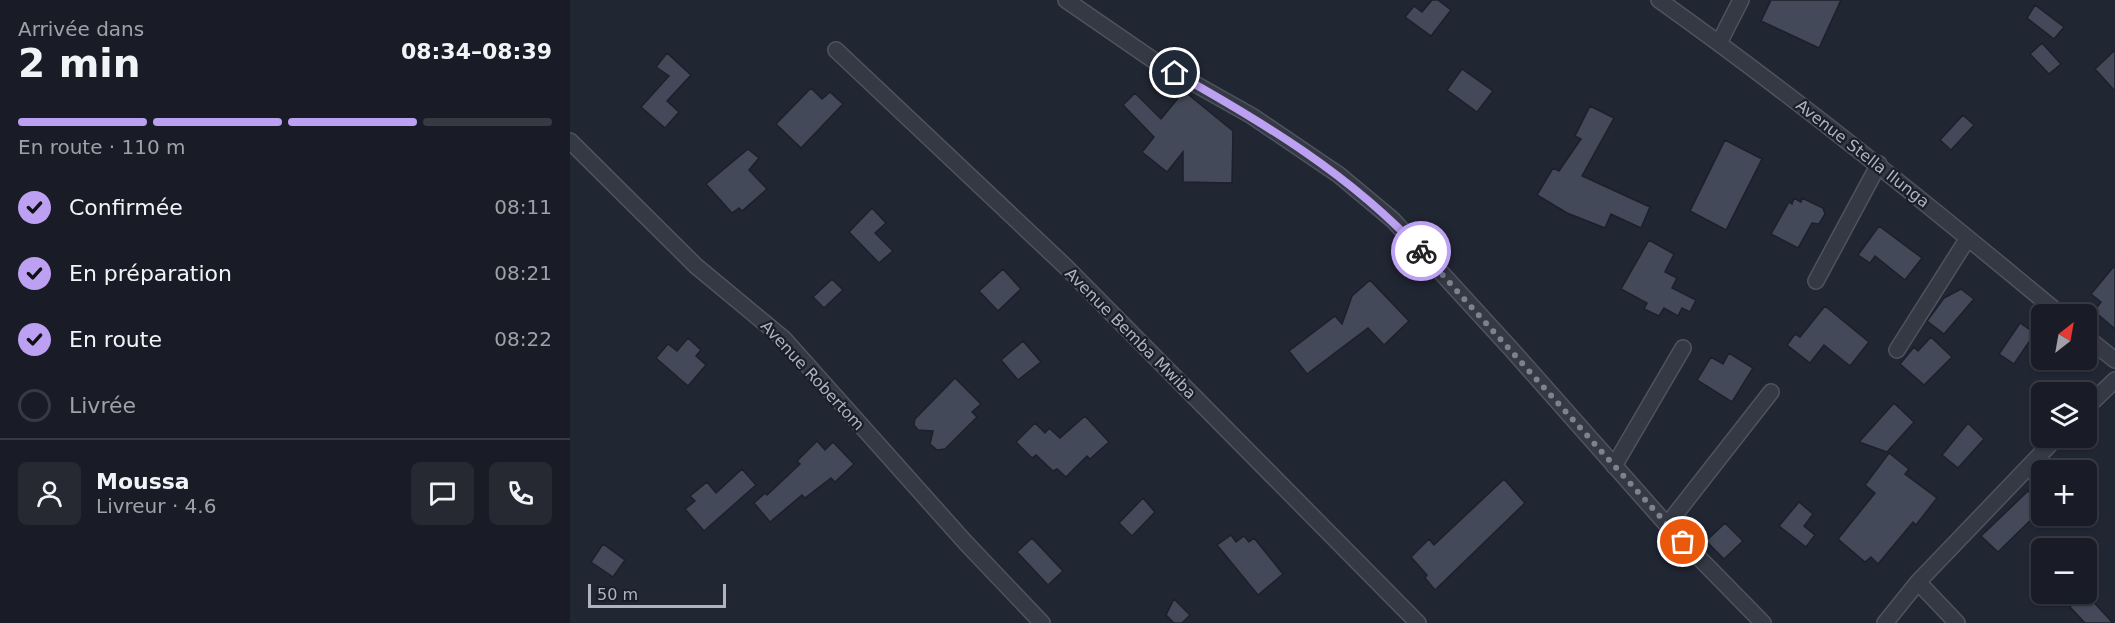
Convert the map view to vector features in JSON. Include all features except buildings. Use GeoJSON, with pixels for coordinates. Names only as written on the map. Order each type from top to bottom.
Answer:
{"type":"FeatureCollection","features":[{"type":"Feature","properties":{"kind":"street"},"geometry":{"type":"LineString","coordinates":[[1066,0],[1156,62],[1252,116],[1339,175],[1393,220],[1667,525],[1763,623]]}},
{"type":"Feature","properties":{"kind":"street","name":"Avenue Stella Ilunga"},"geometry":{"type":"LineString","coordinates":[[1659,0],[1879,164],[2048,304]]}},
{"type":"Feature","properties":{"kind":"street"},"geometry":{"type":"LineString","coordinates":[[1719,43],[1741,0]]}},
{"type":"Feature","properties":{"kind":"street","name":"Avenue Bemba Mwiba"},"geometry":{"type":"LineString","coordinates":[[836,50],[1066,267],[1418,623]]}},
{"type":"Feature","properties":{"kind":"street","name":"Avenue Robertom"},"geometry":{"type":"LineString","coordinates":[[570,141],[696,266],[784,339],[965,542],[1042,623]]}},
{"type":"Feature","properties":{"kind":"street"},"geometry":{"type":"LineString","coordinates":[[1816,281],[1879,164]]}},
{"type":"Feature","properties":{"kind":"street"},"geometry":{"type":"LineString","coordinates":[[1897,350],[1968,238]]}},
{"type":"Feature","properties":{"kind":"street"},"geometry":{"type":"LineString","coordinates":[[2097,345],[2115,360]]}},
{"type":"Feature","properties":{"kind":"street"},"geometry":{"type":"LineString","coordinates":[[1614,466],[1683,348]]}},
{"type":"Feature","properties":{"kind":"street"},"geometry":{"type":"LineString","coordinates":[[2097,397],[2115,380]]}},
{"type":"Feature","properties":{"kind":"street"},"geometry":{"type":"LineString","coordinates":[[1667,525],[1771,392]]}},
{"type":"Feature","properties":{"kind":"street"},"geometry":{"type":"LineString","coordinates":[[1885,623],[1918,582],[2046,448]]}},
{"type":"Feature","properties":{"kind":"street"},"geometry":{"type":"LineString","coordinates":[[1918,582],[1957,623]]}},
{"type":"Feature","properties":{"kind":"way so far"},"geometry":{"type":"LineString","coordinates":[[1421,251],[1683,542]]}},
{"type":"Feature","properties":{"kind":"route"},"geometry":{"type":"LineString","coordinates":[[1175,73],[1252,116],[1339,175],[1393,220],[1421,251]]}}]}
